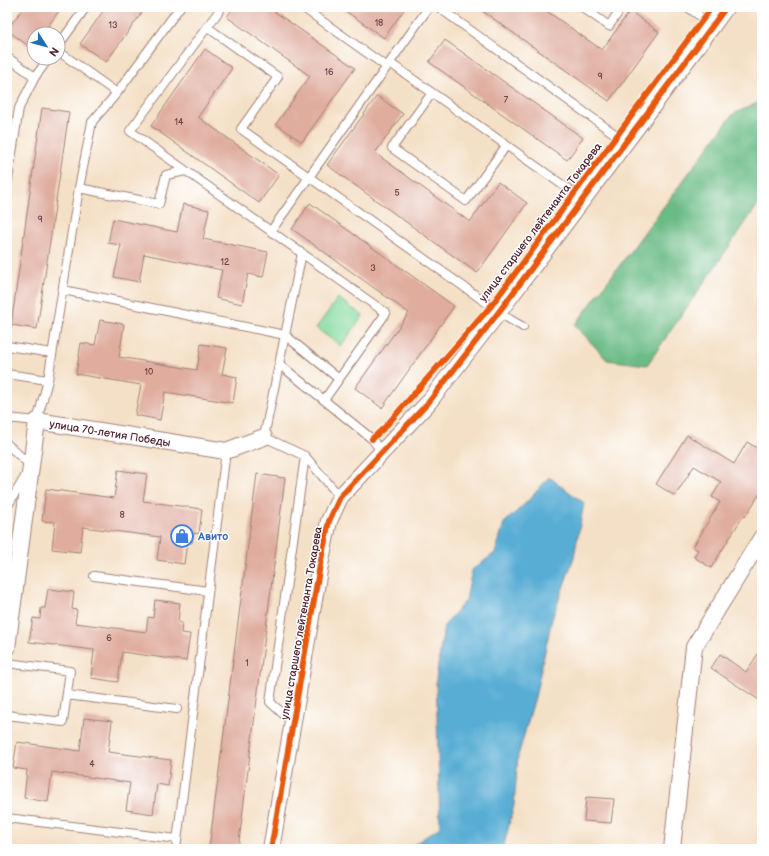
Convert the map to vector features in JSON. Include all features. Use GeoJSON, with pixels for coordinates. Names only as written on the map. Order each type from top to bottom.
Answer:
{"type":"FeatureCollection","features":[{"type":"Feature","properties":{"kind":"street","name":"улица старшего лейтенанта Токарева"},"geometry":{"type":"LineString","coordinates":[[271,849],[320,565],[329,521],[340,497],[428,403],[498,313],[726,7]]}},
{"type":"Feature","properties":{"kind":"street","name":"улица 70-летия Победы"},"geometry":{"type":"LineString","coordinates":[[7,648],[12,579],[32,466],[37,421],[226,451],[264,437]]}},
{"type":"Feature","properties":{"kind":"street"},"geometry":{"type":"LineString","coordinates":[[672,849],[694,647],[762,537]]}},
{"type":"Feature","properties":{"kind":"lane"},"geometry":{"type":"LineString","coordinates":[[66,35],[86,7]]}},
{"type":"Feature","properties":{"kind":"lane"},"geometry":{"type":"LineString","coordinates":[[7,418],[37,421],[48,380],[79,188],[92,122],[117,93],[180,7]]}},
{"type":"Feature","properties":{"kind":"lane"},"geometry":{"type":"LineString","coordinates":[[222,7],[130,131],[386,313],[324,400]]}},
{"type":"Feature","properties":{"kind":"lane"},"geometry":{"type":"LineString","coordinates":[[302,7],[432,93],[574,193]]}},
{"type":"Feature","properties":{"kind":"lane"},"geometry":{"type":"LineString","coordinates":[[271,231],[429,7]]}},
{"type":"Feature","properties":{"kind":"lane"},"geometry":{"type":"LineString","coordinates":[[438,7],[626,142]]}},
{"type":"Feature","properties":{"kind":"lane"},"geometry":{"type":"LineString","coordinates":[[582,7],[609,26],[622,7]]}},
{"type":"Feature","properties":{"kind":"lane"},"geometry":{"type":"LineString","coordinates":[[687,7],[713,25]]}},
{"type":"Feature","properties":{"kind":"lane"},"geometry":{"type":"LineString","coordinates":[[207,27],[278,77],[241,129],[491,306],[498,313],[513,320],[523,327]]}},
{"type":"Feature","properties":{"kind":"lane"},"geometry":{"type":"LineString","coordinates":[[7,57],[35,77]]}},
{"type":"Feature","properties":{"kind":"lane"},"geometry":{"type":"LineString","coordinates":[[66,57],[117,93]]}},
{"type":"Feature","properties":{"kind":"lane"},"geometry":{"type":"LineString","coordinates":[[7,186],[19,108],[35,77],[43,66]]}},
{"type":"Feature","properties":{"kind":"lane"},"geometry":{"type":"LineString","coordinates":[[432,93],[392,148],[466,201],[506,146]]}},
{"type":"Feature","properties":{"kind":"lane"},"geometry":{"type":"LineString","coordinates":[[79,188],[159,204],[166,174],[186,171]]}},
{"type":"Feature","properties":{"kind":"lane"},"geometry":{"type":"LineString","coordinates":[[302,253],[264,437],[305,456],[340,497]]}},
{"type":"Feature","properties":{"kind":"lane"},"geometry":{"type":"LineString","coordinates":[[63,290],[285,335],[339,379]]}},
{"type":"Feature","properties":{"kind":"lane"},"geometry":{"type":"LineString","coordinates":[[7,346],[52,353]]}},
{"type":"Feature","properties":{"kind":"lane"},"geometry":{"type":"LineString","coordinates":[[279,364],[372,439],[382,452]]}},
{"type":"Feature","properties":{"kind":"lane"},"geometry":{"type":"LineString","coordinates":[[7,374],[48,380]]}},
{"type":"Feature","properties":{"kind":"lane"},"geometry":{"type":"LineString","coordinates":[[7,444],[32,466],[7,507]]}},
{"type":"Feature","properties":{"kind":"lane"},"geometry":{"type":"LineString","coordinates":[[176,849],[226,451]]}},
{"type":"Feature","properties":{"kind":"lane"},"geometry":{"type":"LineString","coordinates":[[293,723],[270,702],[305,456]]}},
{"type":"Feature","properties":{"kind":"lane"},"geometry":{"type":"LineString","coordinates":[[94,576],[208,591]]}},
{"type":"Feature","properties":{"kind":"lane"},"geometry":{"type":"LineString","coordinates":[[7,663],[70,671],[63,722],[7,715]]}},
{"type":"Feature","properties":{"kind":"lane"},"geometry":{"type":"LineString","coordinates":[[67,695],[178,709]]}},
{"type":"Feature","properties":{"kind":"lane"},"geometry":{"type":"LineString","coordinates":[[7,818],[177,839]]}},
{"type":"Feature","properties":{"kind":"green space"},"geometry":{"type":"Polygon","coordinates":[[[762,101],[762,199],[647,365],[607,360],[575,325],[733,114],[762,101]]]}},
{"type":"Feature","properties":{"kind":"green space"},"geometry":{"type":"Polygon","coordinates":[[[338,298],[363,316],[341,346],[316,328],[338,298]]]}},
{"type":"Feature","properties":{"kind":"water"},"geometry":{"type":"Polygon","coordinates":[[[549,477],[584,503],[574,557],[552,619],[535,697],[518,756],[514,805],[503,849],[407,849],[440,827],[436,679],[444,626],[466,600],[472,570],[495,553],[504,523],[527,502],[549,477]]]}},
{"type":"Feature","properties":{"kind":"building"},"geometry":{"type":"Polygon","coordinates":[[[24,7],[62,7],[48,26],[26,26],[26,44],[7,30],[24,7]]]}},
{"type":"Feature","properties":{"kind":"building"},"geometry":{"type":"Polygon","coordinates":[[[106,7],[146,7],[106,62],[80,44],[106,7]]]}},
{"type":"Feature","properties":{"kind":"building"},"geometry":{"type":"Polygon","coordinates":[[[234,7],[268,7],[355,68],[302,142],[276,124],[310,76],[227,17],[234,7]]]}},
{"type":"Feature","properties":{"kind":"building"},"geometry":{"type":"Polygon","coordinates":[[[340,7],[406,7],[384,38],[340,7]]]}},
{"type":"Feature","properties":{"kind":"building"},"geometry":{"type":"Polygon","coordinates":[[[477,7],[541,7],[602,50],[630,11],[659,32],[609,101],[477,7]]]}},
{"type":"Feature","properties":{"kind":"building"},"geometry":{"type":"Polygon","coordinates":[[[445,40],[583,138],[567,160],[429,62],[445,40]]]}},
{"type":"Feature","properties":{"kind":"building"},"geometry":{"type":"Polygon","coordinates":[[[205,49],[232,68],[198,117],[279,175],[259,203],[151,126],[205,49]]]}},
{"type":"Feature","properties":{"kind":"building"},"geometry":{"type":"Polygon","coordinates":[[[377,96],[403,114],[375,153],[470,222],[498,182],[527,203],[477,273],[327,165],[377,96]]]}},
{"type":"Feature","properties":{"kind":"building"},"geometry":{"type":"Polygon","coordinates":[[[42,108],[69,112],[37,329],[11,325],[42,108]]]}},
{"type":"Feature","properties":{"kind":"building"},"geometry":{"type":"Polygon","coordinates":[[[310,203],[454,306],[382,408],[355,388],[409,313],[292,229],[310,203]]]}},
{"type":"Feature","properties":{"kind":"building"},"geometry":{"type":"Polygon","coordinates":[[[183,204],[209,210],[203,239],[268,252],[263,277],[248,274],[242,304],[216,298],[222,270],[144,254],[139,282],[114,277],[121,245],[108,243],[113,219],[177,232],[183,204]]]}},
{"type":"Feature","properties":{"kind":"building"},"geometry":{"type":"Polygon","coordinates":[[[100,320],[124,324],[119,357],[197,370],[201,344],[227,348],[222,374],[237,377],[233,403],[165,392],[160,420],[135,415],[141,385],[76,374],[81,343],[95,345],[100,320]]]}},
{"type":"Feature","properties":{"kind":"building"},"geometry":{"type":"Polygon","coordinates":[[[687,435],[734,464],[747,442],[762,451],[762,490],[745,517],[743,516],[711,568],[694,557],[698,550],[693,547],[720,502],[712,497],[721,482],[694,466],[675,496],[656,484],[687,435]]]}},
{"type":"Feature","properties":{"kind":"building"},"geometry":{"type":"Polygon","coordinates":[[[118,470],[147,474],[143,501],[202,509],[199,534],[194,533],[192,543],[187,543],[184,564],[157,560],[160,537],[83,527],[80,552],[52,549],[55,522],[42,521],[46,489],[114,498],[118,470]]]}},
{"type":"Feature","properties":{"kind":"building"},"geometry":{"type":"Polygon","coordinates":[[[257,474],[285,478],[238,849],[209,849],[257,474]]]}},
{"type":"Feature","properties":{"kind":"building"},"geometry":{"type":"Polygon","coordinates":[[[48,589],[74,592],[72,609],[77,610],[75,623],[146,632],[148,617],[153,618],[155,600],[180,603],[178,622],[182,623],[181,633],[190,634],[186,661],[122,652],[118,682],[91,678],[94,650],[29,642],[33,618],[40,619],[41,608],[45,608],[48,589]]]}},
{"type":"Feature","properties":{"kind":"building"},"geometry":{"type":"Polygon","coordinates":[[[762,648],[762,702],[711,668],[720,654],[746,672],[762,648]]]}},
{"type":"Feature","properties":{"kind":"building"},"geometry":{"type":"Polygon","coordinates":[[[84,718],[112,721],[108,752],[171,760],[168,786],[157,784],[153,814],[126,810],[130,783],[52,772],[48,802],[24,798],[27,770],[13,768],[17,742],[80,751],[84,718]]]}},
{"type":"Feature","properties":{"kind":"building"},"geometry":{"type":"Polygon","coordinates":[[[586,797],[614,799],[611,823],[584,821],[586,797]]]}},
{"type":"Feature","properties":{"kind":"cycle path"},"geometry":{"type":"LineString","coordinates":[[372,439],[385,427],[491,306],[712,7]]}},
{"type":"Feature","properties":{"kind":"cycle path"},"geometry":{"type":"LineString","coordinates":[[271,849],[320,565],[329,521],[340,497],[428,403],[498,313],[726,7]]}},
{"type":"Feature","properties":{"kind":"place","name":"Авито"},"geometry":{"type":"Point","coordinates":[182,536]}}]}
